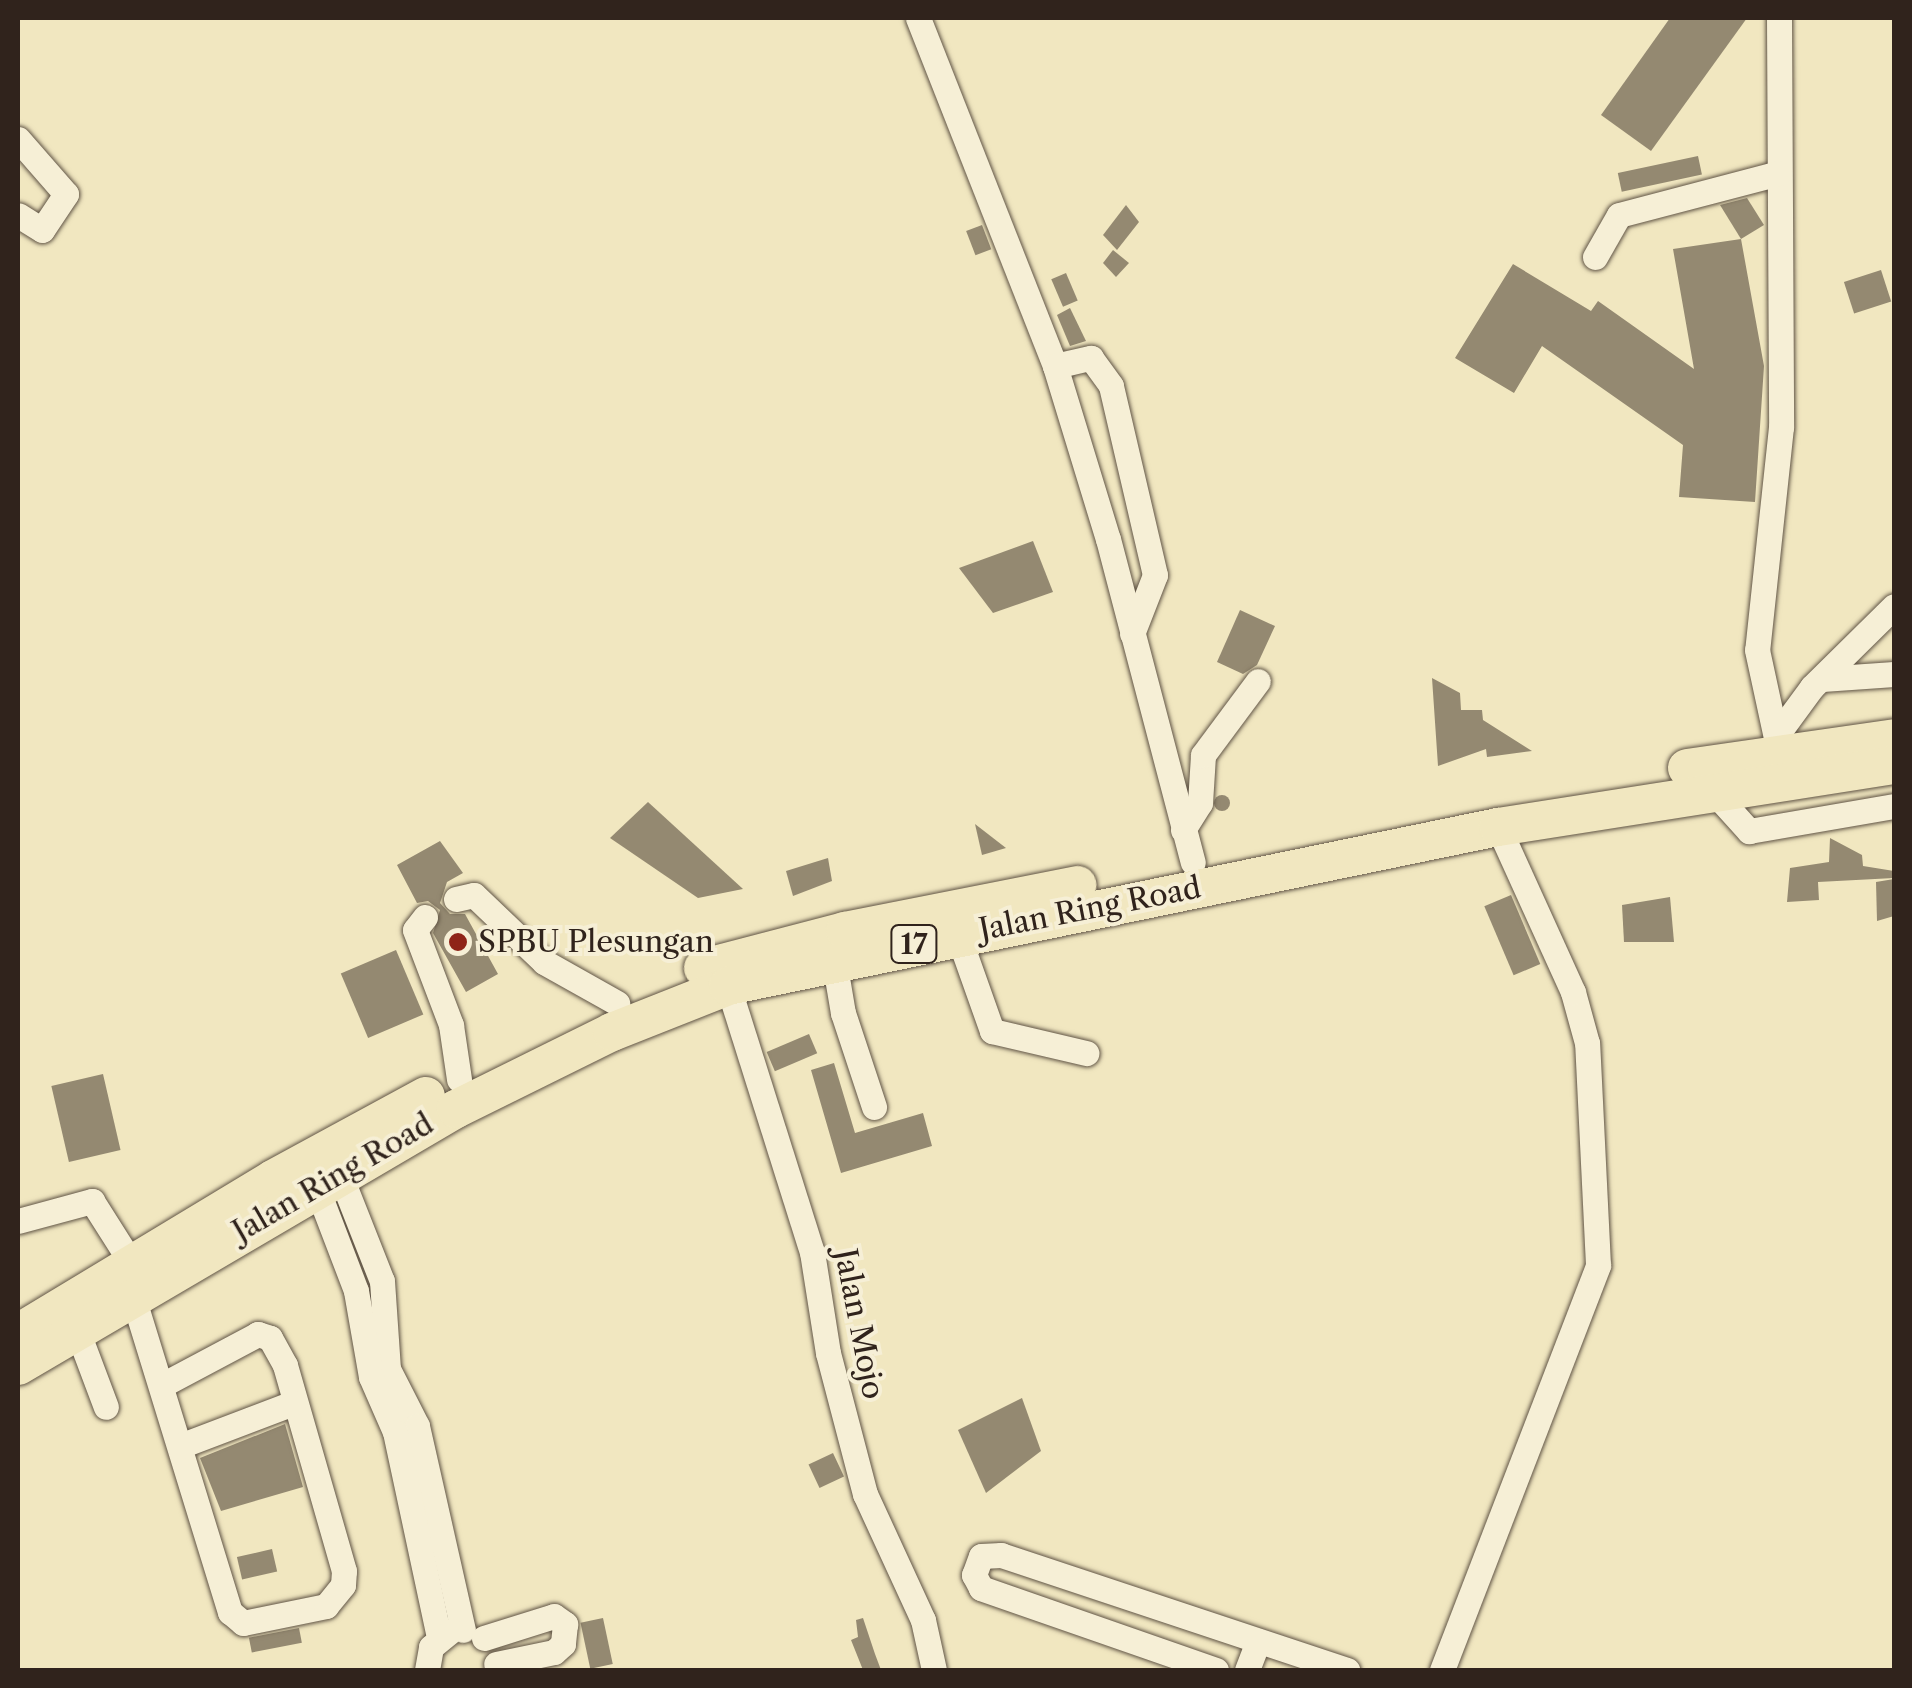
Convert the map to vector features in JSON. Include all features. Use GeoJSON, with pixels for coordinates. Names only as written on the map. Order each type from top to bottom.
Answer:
{"type":"FeatureCollection","features":[{"type":"Feature","properties":{"kind":"highway","name":"Jalan Ring Road"},"geometry":{"type":"LineString","coordinates":[[304,1185],[458,1079],[617,1002],[757,951],[1188,846],[1778,744],[1894,738]]}},
{"type":"Feature","properties":{"kind":"highway","name":"Jalan Ring Road"},"geometry":{"type":"LineString","coordinates":[[18,1333],[132,1280],[304,1185],[568,1052],[728,986],[834,960],[1498,827],[1711,790],[1894,765]]}},
{"type":"Feature","properties":{"kind":"highway","name":"Jalan Ring Road"},"geometry":{"type":"LineString","coordinates":[[18,1366],[77,1330],[132,1280]]}},
{"type":"Feature","properties":{"kind":"street"},"geometry":{"type":"LineString","coordinates":[[918,18],[1054,366],[1132,634],[1188,846]]}},
{"type":"Feature","properties":{"kind":"street"},"geometry":{"type":"LineString","coordinates":[[1778,18],[1781,427],[1757,650],[1778,744]]}},
{"type":"Feature","properties":{"kind":"street"},"geometry":{"type":"LineString","coordinates":[[18,138],[66,194],[43,229],[18,215]]}},
{"type":"Feature","properties":{"kind":"street"},"geometry":{"type":"LineString","coordinates":[[1595,257],[1619,215],[1779,173]]}},
{"type":"Feature","properties":{"kind":"street"},"geometry":{"type":"LineString","coordinates":[[1054,366],[1092,358],[1111,386],[1155,575],[1132,634]]}},
{"type":"Feature","properties":{"kind":"street"},"geometry":{"type":"LineString","coordinates":[[1778,744],[1822,680],[1894,606]]}},
{"type":"Feature","properties":{"kind":"street"},"geometry":{"type":"LineString","coordinates":[[1822,680],[1894,674]]}},
{"type":"Feature","properties":{"kind":"street"},"geometry":{"type":"LineString","coordinates":[[1188,846],[1200,802],[1202,755],[1258,681]]}},
{"type":"Feature","properties":{"kind":"street"},"geometry":{"type":"LineString","coordinates":[[1711,790],[1749,831],[1894,806]]}},
{"type":"Feature","properties":{"kind":"street"},"geometry":{"type":"LineString","coordinates":[[1442,1670],[1598,1266],[1587,1042],[1572,992],[1498,827]]}},
{"type":"Feature","properties":{"kind":"street"},"geometry":{"type":"LineString","coordinates":[[456,899],[474,895],[544,962],[617,1002]]}},
{"type":"Feature","properties":{"kind":"street"},"geometry":{"type":"LineString","coordinates":[[424,917],[415,930],[451,1025],[458,1079]]}},
{"type":"Feature","properties":{"kind":"street"},"geometry":{"type":"LineString","coordinates":[[958,936],[992,1031],[1086,1054]]}},
{"type":"Feature","properties":{"kind":"street"},"geometry":{"type":"LineString","coordinates":[[834,960],[844,1014],[874,1107]]}},
{"type":"Feature","properties":{"kind":"street","name":"Jalan Mojo"},"geometry":{"type":"LineString","coordinates":[[728,986],[812,1252],[828,1354],[864,1494],[924,1620],[934,1670]]}},
{"type":"Feature","properties":{"kind":"street"},"geometry":{"type":"LineString","coordinates":[[304,1185],[377,1263],[388,1315],[388,1369],[417,1426],[462,1635],[495,1668],[539,1665],[563,1644],[565,1624],[554,1616],[462,1635],[427,1670]]}},
{"type":"Feature","properties":{"kind":"street"},"geometry":{"type":"LineString","coordinates":[[18,1221],[92,1201],[132,1280],[221,1592],[236,1618],[243,1623],[326,1606],[343,1585],[344,1570],[285,1365],[270,1338],[258,1334],[164,1384]]}},
{"type":"Feature","properties":{"kind":"street"},"geometry":{"type":"LineString","coordinates":[[77,1330],[106,1407]]}},
{"type":"Feature","properties":{"kind":"street"},"geometry":{"type":"LineString","coordinates":[[180,1446],[293,1403]]}},
{"type":"Feature","properties":{"kind":"street"},"geometry":{"type":"LineString","coordinates":[[1216,1670],[981,1588],[974,1575],[981,1556],[1001,1555],[1346,1670]]}},
{"type":"Feature","properties":{"kind":"street"},"geometry":{"type":"LineString","coordinates":[[1247,1670],[1258,1641]]}},
{"type":"Feature","properties":{"kind":"building"},"geometry":{"type":"Polygon","coordinates":[[[1670,18],[1747,18],[1651,151],[1601,115],[1670,18]]]}},
{"type":"Feature","properties":{"kind":"building"},"geometry":{"type":"Polygon","coordinates":[[[1698,156],[1702,175],[1622,192],[1618,173],[1698,156]]]}},
{"type":"Feature","properties":{"kind":"building"},"geometry":{"type":"Polygon","coordinates":[[[1747,198],[1764,225],[1741,239],[1720,205],[1747,198]]]}},
{"type":"Feature","properties":{"kind":"building"},"geometry":{"type":"Polygon","coordinates":[[[1126,205],[1139,222],[1117,250],[1103,235],[1126,205]]]}},
{"type":"Feature","properties":{"kind":"building"},"geometry":{"type":"Polygon","coordinates":[[[982,225],[991,249],[975,255],[966,231],[982,225]]]}},
{"type":"Feature","properties":{"kind":"building"},"geometry":{"type":"Polygon","coordinates":[[[1741,239],[1764,366],[1755,502],[1679,497],[1683,445],[1542,346],[1514,393],[1455,358],[1513,264],[1591,311],[1598,301],[1694,369],[1673,249],[1741,239]]]}},
{"type":"Feature","properties":{"kind":"building"},"geometry":{"type":"Polygon","coordinates":[[[1113,250],[1129,263],[1116,277],[1103,263],[1113,250]]]}},
{"type":"Feature","properties":{"kind":"building"},"geometry":{"type":"Polygon","coordinates":[[[1881,270],[1891,301],[1854,313],[1844,282],[1881,270]]]}},
{"type":"Feature","properties":{"kind":"building"},"geometry":{"type":"Polygon","coordinates":[[[1066,273],[1078,301],[1063,307],[1051,279],[1066,273]]]}},
{"type":"Feature","properties":{"kind":"building"},"geometry":{"type":"Polygon","coordinates":[[[1070,308],[1086,341],[1070,346],[1057,315],[1070,308]]]}},
{"type":"Feature","properties":{"kind":"building"},"geometry":{"type":"Polygon","coordinates":[[[1033,541],[1053,592],[993,613],[959,568],[1033,541]]]}},
{"type":"Feature","properties":{"kind":"building"},"geometry":{"type":"Polygon","coordinates":[[[1240,610],[1275,626],[1257,665],[1243,674],[1217,662],[1240,610]]]}},
{"type":"Feature","properties":{"kind":"building"},"geometry":{"type":"Polygon","coordinates":[[[1432,678],[1460,693],[1461,710],[1482,710],[1483,720],[1532,751],[1487,757],[1486,749],[1438,766],[1432,678]]]}},
{"type":"Feature","properties":{"kind":"building"},"geometry":{"type":"Polygon","coordinates":[[[1222,795],[1230,803],[1222,811],[1214,803],[1222,795]]]}},
{"type":"Feature","properties":{"kind":"building"},"geometry":{"type":"Polygon","coordinates":[[[648,802],[743,889],[698,898],[610,838],[648,802]]]}},
{"type":"Feature","properties":{"kind":"building"},"geometry":{"type":"Polygon","coordinates":[[[975,824],[1006,848],[982,855],[975,824]]]}},
{"type":"Feature","properties":{"kind":"building"},"geometry":{"type":"Polygon","coordinates":[[[1830,838],[1862,855],[1863,866],[1894,871],[1894,878],[1818,882],[1819,900],[1787,902],[1790,868],[1829,862],[1830,838]]]}},
{"type":"Feature","properties":{"kind":"building"},"geometry":{"type":"Polygon","coordinates":[[[440,841],[463,873],[447,882],[440,903],[450,914],[465,914],[498,974],[466,992],[433,933],[440,910],[428,901],[417,903],[397,865],[440,841]]]}},
{"type":"Feature","properties":{"kind":"building"},"geometry":{"type":"Polygon","coordinates":[[[828,858],[832,881],[793,896],[786,871],[828,858]]]}},
{"type":"Feature","properties":{"kind":"building"},"geometry":{"type":"Polygon","coordinates":[[[1894,879],[1894,916],[1877,921],[1876,882],[1894,879]]]}},
{"type":"Feature","properties":{"kind":"building"},"geometry":{"type":"Polygon","coordinates":[[[1511,895],[1540,964],[1514,975],[1484,906],[1511,895]]]}},
{"type":"Feature","properties":{"kind":"building"},"geometry":{"type":"Polygon","coordinates":[[[1670,897],[1674,942],[1624,942],[1622,905],[1670,897]]]}},
{"type":"Feature","properties":{"kind":"building"},"geometry":{"type":"Polygon","coordinates":[[[396,950],[423,1014],[368,1038],[341,973],[396,950]]]}},
{"type":"Feature","properties":{"kind":"building"},"geometry":{"type":"Polygon","coordinates":[[[809,1034],[817,1053],[775,1071],[767,1052],[809,1034]]]}},
{"type":"Feature","properties":{"kind":"building"},"geometry":{"type":"Polygon","coordinates":[[[834,1063],[855,1133],[923,1113],[932,1146],[841,1173],[811,1070],[834,1063]]]}},
{"type":"Feature","properties":{"kind":"building"},"geometry":{"type":"Polygon","coordinates":[[[103,1074],[121,1150],[69,1162],[51,1086],[103,1074]]]}},
{"type":"Feature","properties":{"kind":"building"},"geometry":{"type":"Polygon","coordinates":[[[1022,1398],[1041,1451],[986,1493],[958,1430],[1022,1398]]]}},
{"type":"Feature","properties":{"kind":"building"},"geometry":{"type":"Polygon","coordinates":[[[285,1424],[303,1487],[221,1511],[200,1458],[285,1424]]]}},
{"type":"Feature","properties":{"kind":"building"},"geometry":{"type":"Polygon","coordinates":[[[833,1453],[844,1477],[820,1488],[809,1464],[833,1453]]]}},
{"type":"Feature","properties":{"kind":"building"},"geometry":{"type":"Polygon","coordinates":[[[272,1549],[277,1571],[242,1580],[237,1557],[272,1549]]]}},
{"type":"Feature","properties":{"kind":"building"},"geometry":{"type":"Polygon","coordinates":[[[603,1618],[613,1664],[590,1669],[581,1623],[603,1618]]]}},
{"type":"Feature","properties":{"kind":"building"},"geometry":{"type":"Polygon","coordinates":[[[863,1618],[881,1670],[863,1670],[851,1640],[858,1637],[856,1620],[863,1618]]]}},
{"type":"Feature","properties":{"kind":"building"},"geometry":{"type":"Polygon","coordinates":[[[299,1628],[302,1643],[252,1652],[249,1638],[299,1628]]]}},
{"type":"Feature","properties":{"kind":"place","name":"SPBU Plesungan"},"geometry":{"type":"Point","coordinates":[458,942]}}]}
